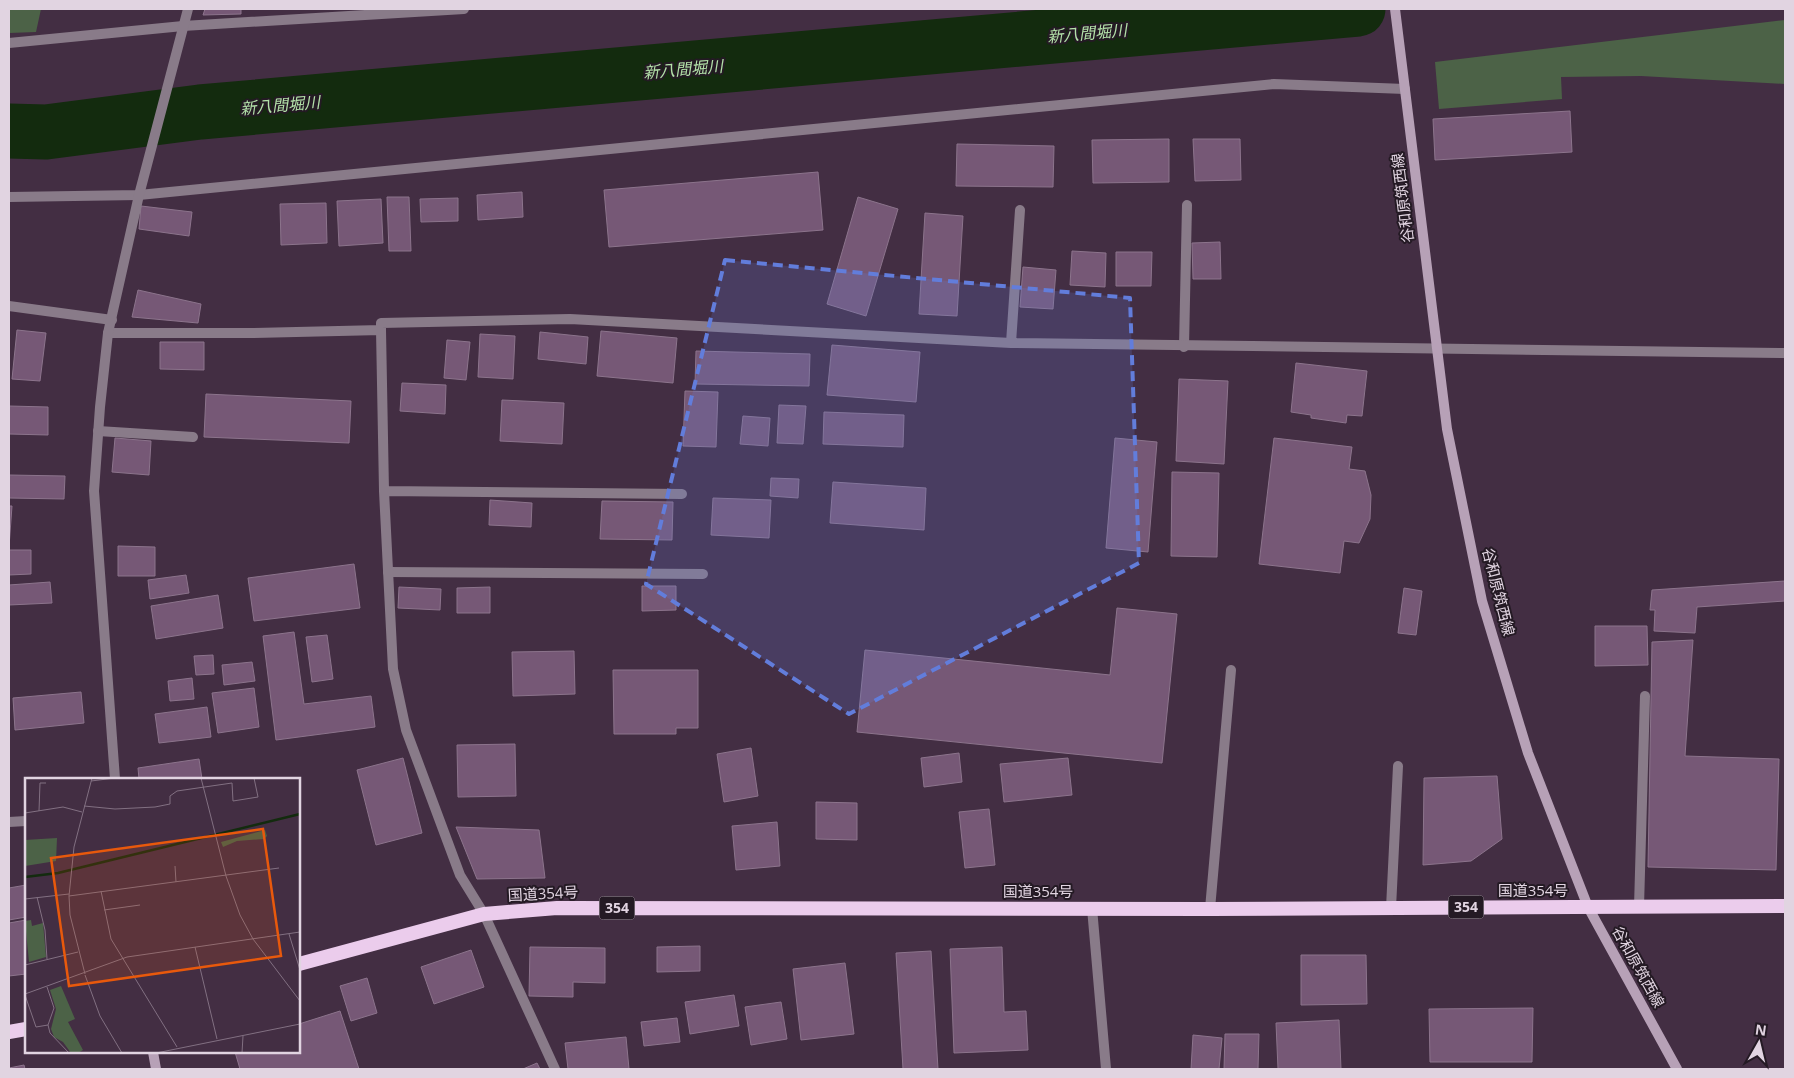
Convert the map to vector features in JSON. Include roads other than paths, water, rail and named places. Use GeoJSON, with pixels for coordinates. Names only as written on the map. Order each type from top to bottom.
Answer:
{"type":"FeatureCollection","features":[{"type":"Feature","properties":{"kind":"highway","name":"国道354号"},"geometry":{"type":"LineString","coordinates":[[300,964],[484,914],[557,908],[1210,909],[1785,906]]}},
{"type":"Feature","properties":{"kind":"highway"},"geometry":{"type":"LineString","coordinates":[[9,1032],[25,1029]]}},
{"type":"Feature","properties":{"kind":"main road","name":"谷和原筑西線"},"geometry":{"type":"LineString","coordinates":[[1395,9],[1435,348],[1447,429],[1482,601],[1528,753],[1588,907],[1677,1069]]}},
{"type":"Feature","properties":{"kind":"main road"},"geometry":{"type":"LineString","coordinates":[[153,1053],[156,1069]]}},
{"type":"Feature","properties":{"kind":"street"},"geometry":{"type":"LineString","coordinates":[[115,778],[94,491],[98,431],[108,333],[141,190],[188,9]]}},
{"type":"Feature","properties":{"kind":"street"},"geometry":{"type":"LineString","coordinates":[[9,43],[464,9]]}},
{"type":"Feature","properties":{"kind":"street"},"geometry":{"type":"LineString","coordinates":[[9,197],[141,190],[1274,84],[1377,89],[1405,88]]}},
{"type":"Feature","properties":{"kind":"street"},"geometry":{"type":"LineString","coordinates":[[1184,347],[1187,205]]}},
{"type":"Feature","properties":{"kind":"street"},"geometry":{"type":"LineString","coordinates":[[1011,343],[1020,210]]}},
{"type":"Feature","properties":{"kind":"street"},"geometry":{"type":"LineString","coordinates":[[9,306],[112,320]]}},
{"type":"Feature","properties":{"kind":"street"},"geometry":{"type":"LineString","coordinates":[[555,1069],[484,914],[460,875],[408,738],[393,669],[384,491],[381,323],[570,319],[1011,343],[1184,347],[1435,348],[1785,353]]}},
{"type":"Feature","properties":{"kind":"street"},"geometry":{"type":"LineString","coordinates":[[108,333],[254,333],[381,330]]}},
{"type":"Feature","properties":{"kind":"street"},"geometry":{"type":"LineString","coordinates":[[98,431],[193,436]]}},
{"type":"Feature","properties":{"kind":"street"},"geometry":{"type":"LineString","coordinates":[[384,491],[682,494]]}},
{"type":"Feature","properties":{"kind":"street"},"geometry":{"type":"LineString","coordinates":[[388,572],[703,574]]}},
{"type":"Feature","properties":{"kind":"street"},"geometry":{"type":"LineString","coordinates":[[1210,909],[1231,670]]}},
{"type":"Feature","properties":{"kind":"street"},"geometry":{"type":"LineString","coordinates":[[1639,907],[1645,696]]}},
{"type":"Feature","properties":{"kind":"street"},"geometry":{"type":"LineString","coordinates":[[1391,908],[1398,766]]}},
{"type":"Feature","properties":{"kind":"street"},"geometry":{"type":"LineString","coordinates":[[9,822],[25,821]]}},
{"type":"Feature","properties":{"kind":"street"},"geometry":{"type":"LineString","coordinates":[[1092,908],[1106,1069]]}},
{"type":"Feature","properties":{"kind":"waterway","name":"新八間堀川"},"geometry":{"type":"LineString","coordinates":[[9,131],[46,132],[200,112],[1358,9]]}}]}
